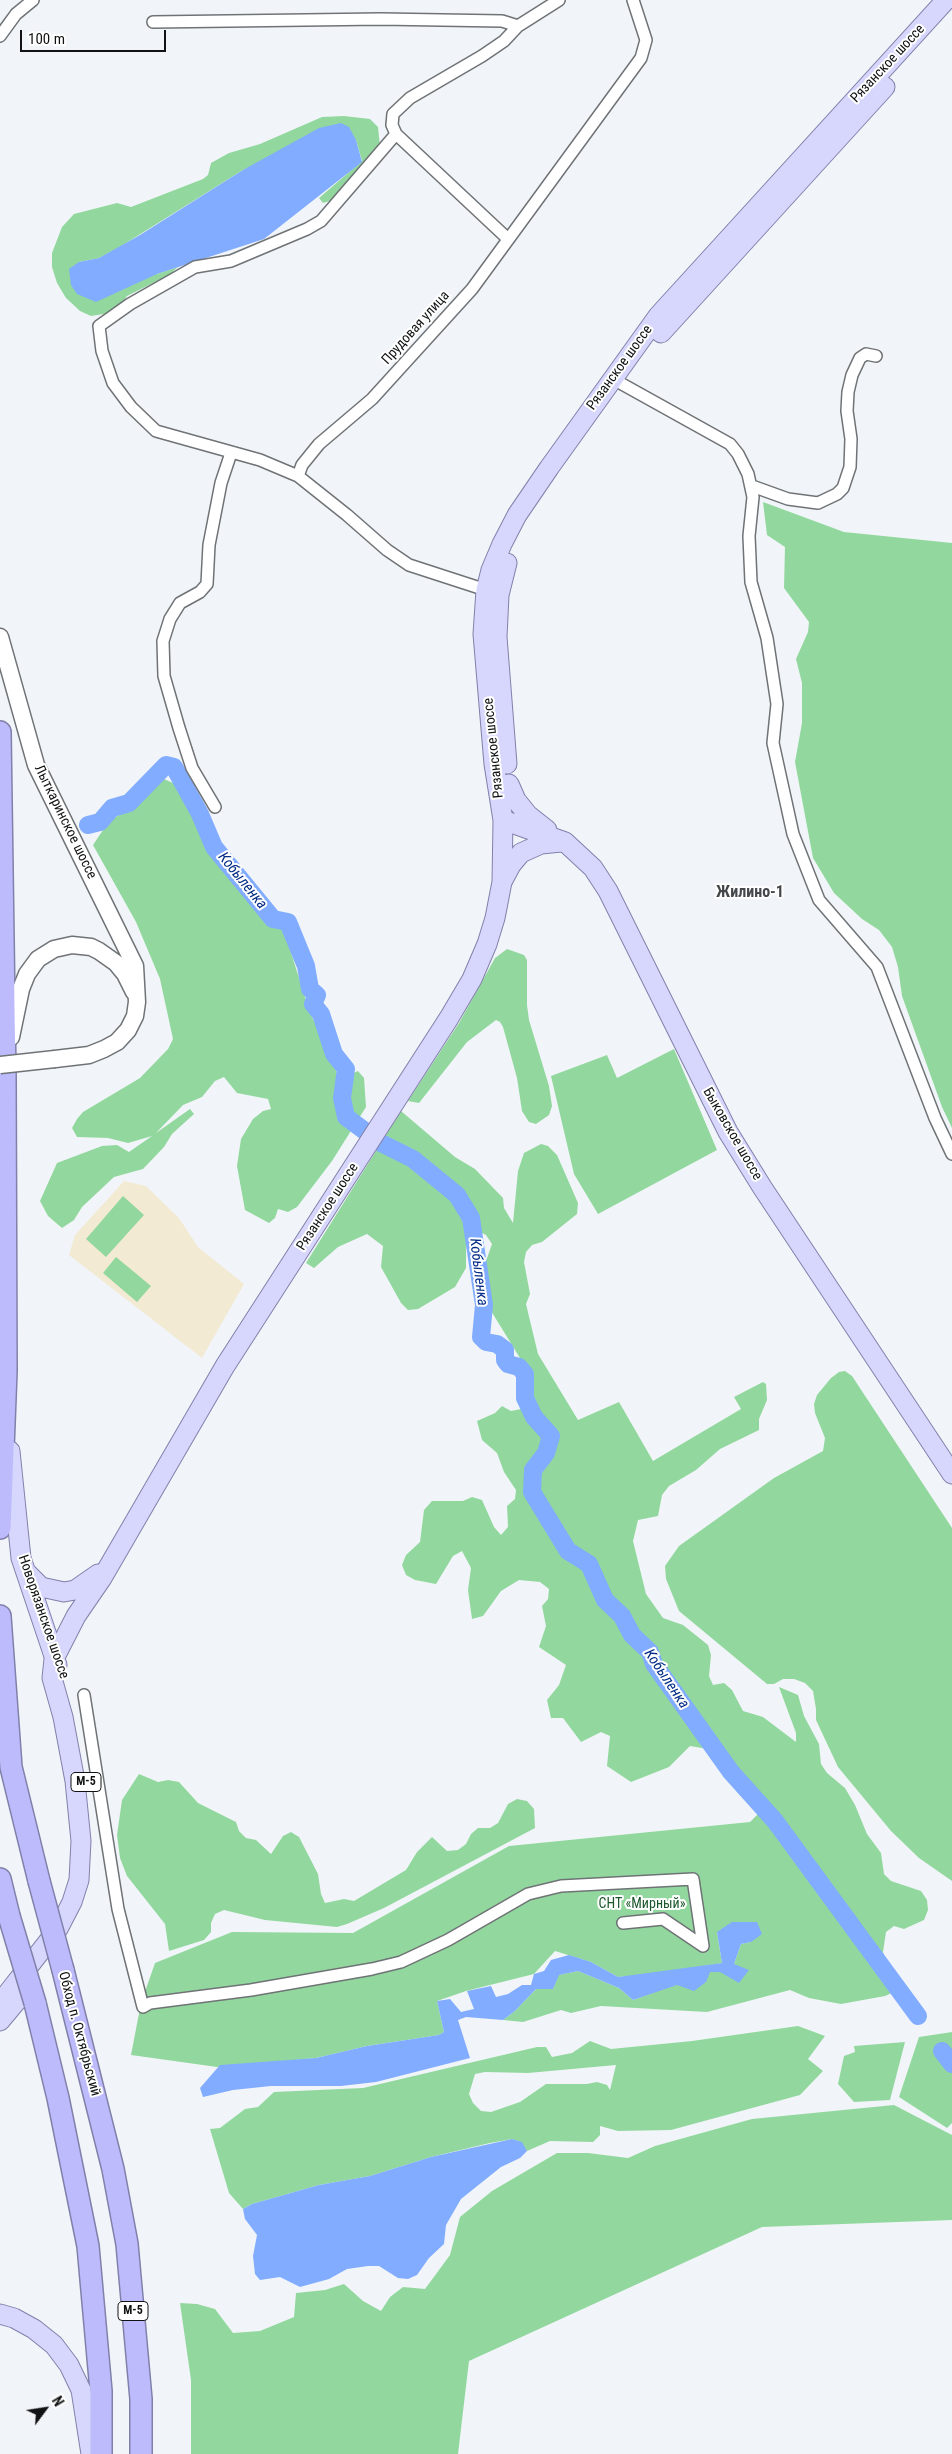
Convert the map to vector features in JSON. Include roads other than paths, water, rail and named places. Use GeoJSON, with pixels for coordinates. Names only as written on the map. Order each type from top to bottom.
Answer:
{"type":"FeatureCollection","features":[{"type":"Feature","properties":{"kind":"highway","name":"Новорязанское шоссе"},"geometry":{"type":"LineString","coordinates":[[0,732],[6,1371]]}},
{"type":"Feature","properties":{"kind":"highway","name":"М-5"},"geometry":{"type":"LineString","coordinates":[[0,1528],[6,1371]]}},
{"type":"Feature","properties":{"kind":"highway","name":"Обход п. Октябрьский"},"geometry":{"type":"LineString","coordinates":[[0,1616],[11,1767],[38,1882],[94,2088],[113,2169],[127,2244],[141,2398],[141,2454]]}},
{"type":"Feature","properties":{"kind":"highway"},"geometry":{"type":"LineString","coordinates":[[0,1879],[35,2003],[58,2098],[88,2246],[101,2391],[101,2454]]}},
{"type":"Feature","properties":{"kind":"main road","name":"Рязанское шоссе"},"geometry":{"type":"LineString","coordinates":[[503,820],[494,764],[483,634],[486,590],[498,552],[517,515],[658,316],[684,284],[946,0]]}},
{"type":"Feature","properties":{"kind":"main road","name":"Рязанское шоссе"},"geometry":{"type":"LineString","coordinates":[[65,1682],[67,1665],[73,1648],[102,1578],[116,1552],[225,1366],[472,979],[487,944],[495,918],[502,882],[503,820],[509,784],[497,637],[502,574],[512,550],[532,515],[622,384],[667,323],[952,12]]}},
{"type":"Feature","properties":{"kind":"main road","name":"Лыткаринское шоссе"},"geometry":{"type":"LineString","coordinates":[[0,637],[36,765],[129,950],[135,966],[137,1002],[136,1016],[128,1030],[117,1042],[89,1055],[55,1059],[3,1071]]}},
{"type":"Feature","properties":{"kind":"main road"},"geometry":{"type":"LineString","coordinates":[[509,784],[516,800],[528,815],[565,842]]}},
{"type":"Feature","properties":{"kind":"main road","name":"Быковское шоссе"},"geometry":{"type":"LineString","coordinates":[[503,820],[565,842],[593,868],[608,891],[699,1077],[734,1140],[952,1474]]}},
{"type":"Feature","properties":{"kind":"main road"},"geometry":{"type":"LineString","coordinates":[[502,882],[511,864],[521,853],[542,844],[565,842]]}},
{"type":"Feature","properties":{"kind":"main road"},"geometry":{"type":"LineString","coordinates":[[3,1071],[21,989],[32,966],[46,953],[72,945],[100,950],[112,959],[125,974],[137,1002]]}},
{"type":"Feature","properties":{"kind":"main road","name":"Новорязанское шоссе"},"geometry":{"type":"LineString","coordinates":[[0,2021],[67,1935],[81,1909],[89,1883],[92,1839],[85,1779],[65,1682],[54,1659],[26,1572],[18,1539],[6,1371]]}},
{"type":"Feature","properties":{"kind":"main road"},"geometry":{"type":"LineString","coordinates":[[26,1572],[41,1587],[53,1592],[75,1590],[100,1573],[116,1552]]}},
{"type":"Feature","properties":{"kind":"main road","name":"Рязанское шоссе"},"geometry":{"type":"LineString","coordinates":[[54,1659],[76,1616],[102,1578]]}},
{"type":"Feature","properties":{"kind":"main road"},"geometry":{"type":"LineString","coordinates":[[0,2003],[58,1929],[72,1902],[79,1880],[81,1841],[76,1790],[63,1717],[52,1678],[54,1659]]}},
{"type":"Feature","properties":{"kind":"main road"},"geometry":{"type":"LineString","coordinates":[[0,2314],[14,2318],[34,2329],[54,2345],[69,2365],[81,2390],[91,2454]]}},
{"type":"Feature","properties":{"kind":"street"},"geometry":{"type":"LineString","coordinates":[[0,36],[16,14],[33,0]]}},
{"type":"Feature","properties":{"kind":"street"},"geometry":{"type":"LineString","coordinates":[[508,239],[396,134],[392,125],[393,114],[410,98],[482,56],[504,41],[518,26],[559,0]]}},
{"type":"Feature","properties":{"kind":"street","name":"Прудовая улица"},"geometry":{"type":"LineString","coordinates":[[298,476],[302,465],[319,444],[372,399],[472,288],[641,58],[646,40],[632,0]]}},
{"type":"Feature","properties":{"kind":"street"},"geometry":{"type":"LineString","coordinates":[[152,22],[381,19],[502,21],[518,26]]}},
{"type":"Feature","properties":{"kind":"street"},"geometry":{"type":"LineString","coordinates":[[396,134],[321,221],[307,229],[231,261],[195,267],[130,304],[99,326],[102,350],[113,383],[131,407],[156,431],[260,460],[298,476],[347,514],[387,550],[409,565],[486,590]]}},
{"type":"Feature","properties":{"kind":"street"},"geometry":{"type":"LineString","coordinates":[[752,486],[788,499],[818,503],[837,494],[848,477],[850,467],[852,439],[847,411],[848,392],[852,375],[860,358],[866,354],[876,356]]}},
{"type":"Feature","properties":{"kind":"street"},"geometry":{"type":"LineString","coordinates":[[622,384],[730,444],[738,454],[752,486],[753,512],[749,536],[751,582],[767,638],[777,704],[773,743],[793,834],[819,900],[877,967],[935,1118],[952,1154]]}},
{"type":"Feature","properties":{"kind":"street"},"geometry":{"type":"LineString","coordinates":[[215,807],[192,768],[179,728],[164,676],[163,641],[170,619],[180,602],[200,592],[207,584],[209,545],[221,483],[231,453]]}},
{"type":"Feature","properties":{"kind":"street"},"geometry":{"type":"LineString","coordinates":[[84,1695],[118,1909],[143,2007],[150,2003],[372,1970],[402,1962],[448,1940],[528,1894],[561,1886],[693,1879],[703,1946],[663,1919],[623,1923]]}},
{"type":"Feature","properties":{"kind":"water"},"geometry":{"type":"Polygon","coordinates":[[[341,123],[349,127],[356,140],[362,162],[264,239],[157,274],[96,302],[77,294],[71,285],[69,269],[79,262],[99,258],[140,235],[243,170],[319,128],[341,123]]]}},
{"type":"Feature","properties":{"kind":"water"},"geometry":{"type":"Polygon","coordinates":[[[732,1922],[757,1922],[762,1934],[751,1942],[741,1944],[734,1964],[749,1970],[739,1983],[720,1972],[710,1972],[706,1982],[694,1991],[677,1985],[633,2000],[619,1988],[578,1971],[559,1975],[553,1989],[536,1989],[515,2011],[503,2020],[466,2017],[458,2020],[470,2058],[376,2082],[341,2086],[271,2086],[233,2090],[203,2097],[200,2088],[220,2065],[316,2058],[367,2046],[439,2035],[444,2032],[437,2001],[450,1999],[461,2012],[474,2009],[467,1991],[491,1986],[496,1997],[508,1994],[522,1985],[531,1985],[534,1974],[544,1971],[551,1960],[569,1955],[591,1962],[618,1977],[722,1963],[717,1932],[732,1922]]]}},
{"type":"Feature","properties":{"kind":"water"},"geometry":{"type":"Polygon","coordinates":[[[512,2139],[522,2142],[527,2151],[520,2158],[501,2167],[461,2199],[446,2225],[444,2244],[429,2258],[417,2275],[408,2279],[398,2278],[379,2266],[368,2266],[347,2269],[329,2279],[300,2287],[280,2277],[260,2280],[255,2274],[253,2256],[257,2235],[245,2219],[243,2209],[252,2204],[319,2185],[370,2176],[431,2157],[512,2139]]]}},
{"type":"Feature","properties":{"kind":"waterway","name":"Кобыленка"},"geometry":{"type":"LineString","coordinates":[[88,825],[100,822],[112,808],[129,803],[166,765],[174,767],[200,814],[214,847],[273,919],[288,922],[306,966],[310,989],[317,995],[313,1004],[321,1014],[334,1054],[346,1069],[342,1098],[346,1117],[381,1143],[413,1159],[457,1195],[471,1218],[484,1305],[481,1337],[486,1342],[497,1344],[505,1350],[505,1360],[508,1364],[519,1367],[525,1374],[525,1398],[534,1417],[551,1436],[546,1453],[533,1470],[532,1492],[568,1551],[589,1564],[605,1600],[622,1616],[632,1635],[650,1652],[654,1664],[731,1772],[775,1821],[918,2016]]}},
{"type":"Feature","properties":{"kind":"waterway","name":"Кобыленка"},"geometry":{"type":"LineString","coordinates":[[942,2051],[952,2064]]}},
{"type":"Feature","properties":{"kind":"district","name":"Жилино-1"},"geometry":{"type":"Point","coordinates":[750,893]}},
{"type":"Feature","properties":{"kind":"park label","name":"СНТ «Мирный»"},"geometry":{"type":"Point","coordinates":[642,1904]}}]}
